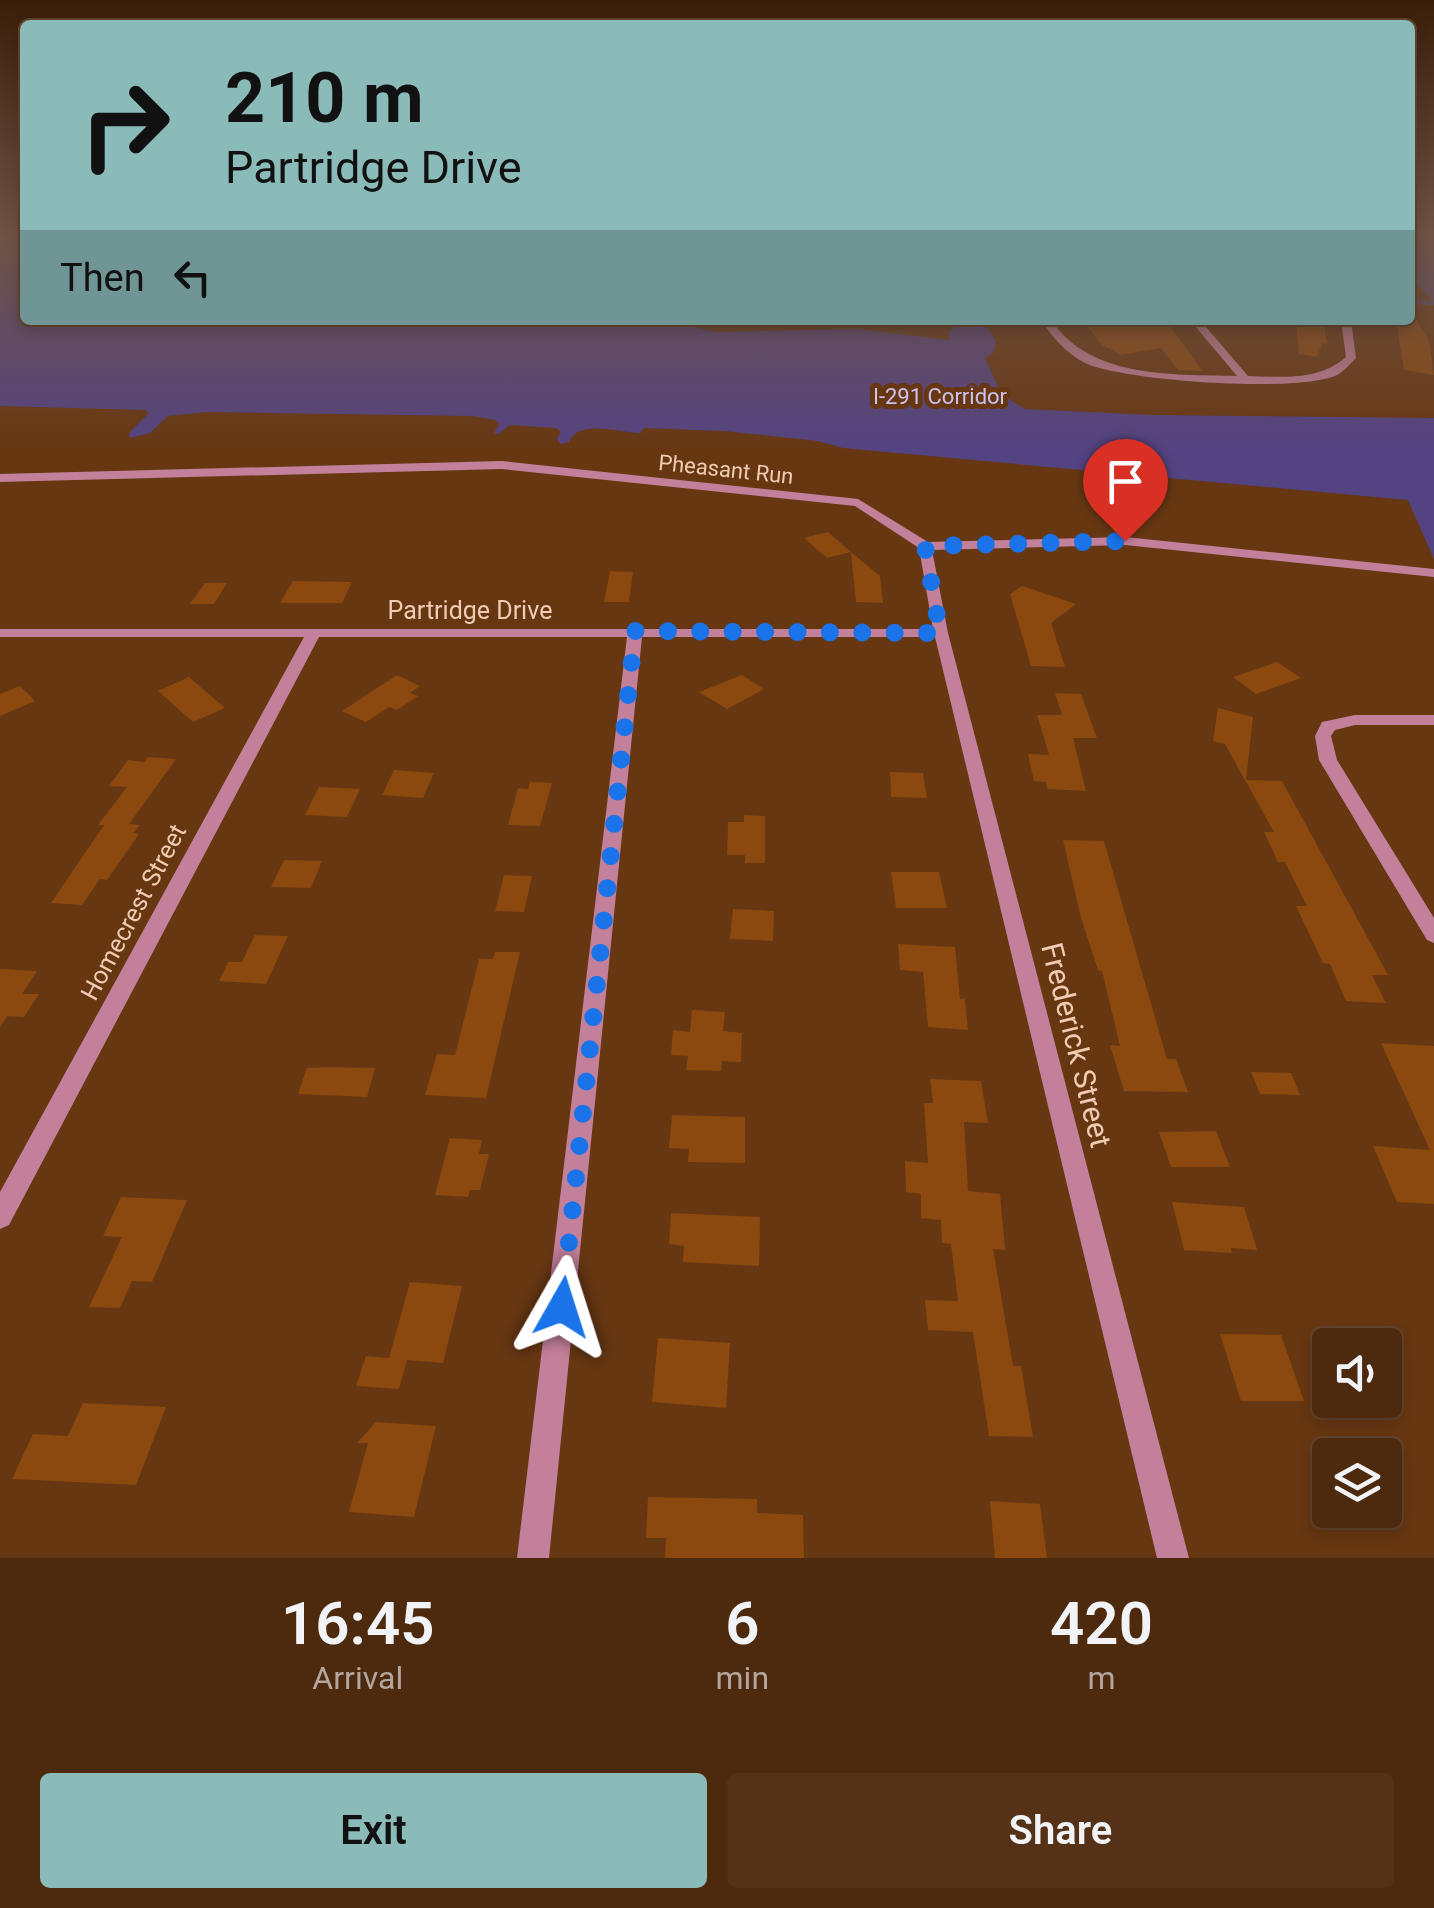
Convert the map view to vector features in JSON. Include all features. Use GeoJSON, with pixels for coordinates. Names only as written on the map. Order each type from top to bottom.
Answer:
{"type":"FeatureCollection","features":[{"type":"Feature","properties":{"kind":"street"},"geometry":{"type":"LineString","coordinates":[[1049,325],[1064,347],[1100,365],[1155,375],[1243,378],[1304,378],[1332,373],[1350,358],[1347,325]]}},
{"type":"Feature","properties":{"kind":"street"},"geometry":{"type":"LineString","coordinates":[[1199,325],[1243,378]]}},
{"type":"Feature","properties":{"kind":"street","name":"Pheasant Run"},"geometry":{"type":"LineString","coordinates":[[0,478],[502,466],[858,503],[925,546]]}},
{"type":"Feature","properties":{"kind":"street"},"geometry":{"type":"LineString","coordinates":[[925,546],[1125,541],[1434,572]]}},
{"type":"Feature","properties":{"kind":"street","name":"Frederick Street"},"geometry":{"type":"LineString","coordinates":[[925,546],[940,633],[1173,1558]]}},
{"type":"Feature","properties":{"kind":"street"},"geometry":{"type":"LineString","coordinates":[[534,1558],[635,631]]}},
{"type":"Feature","properties":{"kind":"street","name":"Homecrest Street"},"geometry":{"type":"LineString","coordinates":[[0,1217],[314,633]]}},
{"type":"Feature","properties":{"kind":"street","name":"Partridge Drive"},"geometry":{"type":"LineString","coordinates":[[0,634],[940,633]]}},
{"type":"Feature","properties":{"kind":"street"},"geometry":{"type":"LineString","coordinates":[[1434,720],[1356,720],[1328,726],[1323,736],[1328,760],[1434,934]]}},
{"type":"Feature","properties":{"kind":"green space","name":"I-291 Corridor"},"geometry":{"type":"Polygon","coordinates":[[[0,308],[20,308],[20,325],[684,325],[715,332],[857,329],[949,340],[948,333],[956,325],[985,325],[996,341],[993,353],[985,358],[1002,395],[1025,409],[1153,415],[1434,418],[1434,559],[1408,500],[843,448],[818,441],[724,431],[644,428],[640,433],[590,429],[561,444],[557,439],[561,432],[556,428],[510,425],[498,434],[494,433],[499,424],[495,420],[472,416],[207,412],[168,416],[150,433],[130,438],[129,433],[148,414],[146,410],[0,406],[0,308]]]}},
{"type":"Feature","properties":{"kind":"building"},"geometry":{"type":"Polygon","coordinates":[[[1417,320],[1429,341],[1434,375],[1404,370],[1397,325],[1415,325],[1417,320]]]}},
{"type":"Feature","properties":{"kind":"building"},"geometry":{"type":"Polygon","coordinates":[[[1086,325],[1169,325],[1203,371],[1178,370],[1161,348],[1121,355],[1102,345],[1086,325]]]}},
{"type":"Feature","properties":{"kind":"building"},"geometry":{"type":"Polygon","coordinates":[[[1296,325],[1324,325],[1327,344],[1322,343],[1317,357],[1299,354],[1296,325]]]}},
{"type":"Feature","properties":{"kind":"building"},"geometry":{"type":"Polygon","coordinates":[[[828,532],[851,552],[827,558],[804,538],[828,532]]]}},
{"type":"Feature","properties":{"kind":"building"},"geometry":{"type":"Polygon","coordinates":[[[851,552],[880,576],[883,603],[856,602],[851,552]]]}},
{"type":"Feature","properties":{"kind":"building"},"geometry":{"type":"Polygon","coordinates":[[[610,571],[633,572],[629,602],[604,602],[610,571]]]}},
{"type":"Feature","properties":{"kind":"building"},"geometry":{"type":"Polygon","coordinates":[[[293,581],[352,582],[342,603],[280,603],[293,581]]]}},
{"type":"Feature","properties":{"kind":"building"},"geometry":{"type":"Polygon","coordinates":[[[205,583],[227,583],[214,604],[190,604],[205,583]]]}},
{"type":"Feature","properties":{"kind":"building"},"geometry":{"type":"Polygon","coordinates":[[[1022,586],[1076,604],[1051,623],[1065,667],[1031,666],[1010,594],[1022,586]]]}},
{"type":"Feature","properties":{"kind":"building"},"geometry":{"type":"Polygon","coordinates":[[[1277,662],[1301,678],[1256,694],[1233,677],[1277,662]]]}},
{"type":"Feature","properties":{"kind":"building"},"geometry":{"type":"Polygon","coordinates":[[[397,675],[420,686],[410,693],[418,696],[397,710],[389,707],[366,722],[342,711],[397,675]]]}},
{"type":"Feature","properties":{"kind":"building"},"geometry":{"type":"Polygon","coordinates":[[[742,675],[764,689],[727,709],[699,692],[742,675]]]}},
{"type":"Feature","properties":{"kind":"building"},"geometry":{"type":"Polygon","coordinates":[[[189,677],[225,708],[193,722],[158,691],[189,677]]]}},
{"type":"Feature","properties":{"kind":"building"},"geometry":{"type":"Polygon","coordinates":[[[20,686],[35,701],[0,716],[0,694],[20,686]]]}},
{"type":"Feature","properties":{"kind":"building"},"geometry":{"type":"Polygon","coordinates":[[[1055,693],[1081,694],[1097,738],[1073,738],[1086,791],[1047,789],[1046,782],[1034,781],[1028,754],[1049,755],[1037,715],[1062,715],[1055,693]]]}},
{"type":"Feature","properties":{"kind":"building"},"geometry":{"type":"Polygon","coordinates":[[[1218,708],[1253,717],[1246,780],[1282,781],[1388,975],[1372,975],[1386,1003],[1346,1001],[1330,964],[1323,963],[1296,906],[1307,906],[1285,862],[1278,862],[1264,832],[1274,832],[1225,744],[1213,741],[1218,708]]]}},
{"type":"Feature","properties":{"kind":"building"},"geometry":{"type":"Polygon","coordinates":[[[148,757],[176,759],[129,824],[140,825],[133,833],[139,834],[107,880],[100,879],[82,905],[51,903],[104,825],[98,825],[127,787],[109,786],[128,760],[144,762],[148,757]]]}},
{"type":"Feature","properties":{"kind":"building"},"geometry":{"type":"Polygon","coordinates":[[[394,770],[434,773],[423,798],[382,795],[394,770]]]}},
{"type":"Feature","properties":{"kind":"building"},"geometry":{"type":"Polygon","coordinates":[[[890,772],[923,773],[927,798],[891,797],[890,772]]]}},
{"type":"Feature","properties":{"kind":"building"},"geometry":{"type":"Polygon","coordinates":[[[530,782],[552,783],[540,826],[508,825],[518,788],[528,789],[530,782]]]}},
{"type":"Feature","properties":{"kind":"building"},"geometry":{"type":"Polygon","coordinates":[[[319,787],[360,789],[347,817],[305,815],[319,787]]]}},
{"type":"Feature","properties":{"kind":"building"},"geometry":{"type":"Polygon","coordinates":[[[744,815],[765,816],[765,863],[745,863],[745,855],[727,855],[728,822],[744,822],[744,815]]]}},
{"type":"Feature","properties":{"kind":"building"},"geometry":{"type":"Polygon","coordinates":[[[1063,840],[1104,841],[1167,1059],[1176,1059],[1188,1092],[1124,1091],[1110,1045],[1120,1046],[1102,971],[1098,970],[1081,918],[1063,840]]]}},
{"type":"Feature","properties":{"kind":"building"},"geometry":{"type":"Polygon","coordinates":[[[284,860],[322,861],[311,888],[271,887],[284,860]]]}},
{"type":"Feature","properties":{"kind":"building"},"geometry":{"type":"Polygon","coordinates":[[[891,872],[939,872],[947,908],[896,908],[891,872]]]}},
{"type":"Feature","properties":{"kind":"building"},"geometry":{"type":"Polygon","coordinates":[[[504,875],[532,876],[524,912],[495,911],[504,875]]]}},
{"type":"Feature","properties":{"kind":"building"},"geometry":{"type":"Polygon","coordinates":[[[733,909],[774,911],[773,941],[730,939],[733,909]]]}},
{"type":"Feature","properties":{"kind":"building"},"geometry":{"type":"Polygon","coordinates":[[[255,935],[288,936],[266,984],[219,981],[228,962],[242,962],[255,935]]]}},
{"type":"Feature","properties":{"kind":"building"},"geometry":{"type":"Polygon","coordinates":[[[898,944],[955,947],[960,999],[965,999],[968,1030],[928,1027],[923,972],[900,970],[898,944]]]}},
{"type":"Feature","properties":{"kind":"building"},"geometry":{"type":"Polygon","coordinates":[[[495,952],[520,952],[486,1098],[425,1095],[437,1054],[455,1055],[479,959],[493,959],[495,952]]]}},
{"type":"Feature","properties":{"kind":"building"},"geometry":{"type":"Polygon","coordinates":[[[0,969],[37,971],[22,994],[39,994],[24,1017],[7,1016],[0,1027],[0,969]]]}},
{"type":"Feature","properties":{"kind":"building"},"geometry":{"type":"Polygon","coordinates":[[[692,1010],[725,1012],[723,1031],[742,1033],[741,1062],[722,1061],[721,1071],[686,1070],[688,1056],[671,1055],[673,1030],[690,1032],[692,1010]]]}},
{"type":"Feature","properties":{"kind":"building"},"geometry":{"type":"Polygon","coordinates":[[[1381,1043],[1434,1046],[1434,1204],[1397,1202],[1373,1146],[1430,1150],[1381,1043]]]}},
{"type":"Feature","properties":{"kind":"building"},"geometry":{"type":"Polygon","coordinates":[[[307,1068],[375,1068],[367,1097],[298,1094],[307,1068]]]}},
{"type":"Feature","properties":{"kind":"building"},"geometry":{"type":"Polygon","coordinates":[[[1251,1072],[1291,1073],[1300,1095],[1260,1094],[1251,1072]]]}},
{"type":"Feature","properties":{"kind":"building"},"geometry":{"type":"Polygon","coordinates":[[[930,1079],[981,1081],[988,1123],[964,1122],[968,1191],[1000,1194],[1005,1250],[993,1249],[1013,1366],[1021,1366],[1033,1437],[989,1436],[973,1332],[928,1330],[925,1300],[958,1301],[951,1244],[942,1243],[941,1220],[921,1218],[921,1194],[906,1192],[905,1161],[928,1163],[924,1103],[933,1103],[930,1079]]]}},
{"type":"Feature","properties":{"kind":"building"},"geometry":{"type":"Polygon","coordinates":[[[672,1115],[745,1117],[745,1163],[688,1162],[689,1149],[669,1148],[672,1115]]]}},
{"type":"Feature","properties":{"kind":"building"},"geometry":{"type":"Polygon","coordinates":[[[1216,1131],[1230,1167],[1171,1167],[1159,1132],[1216,1131]]]}},
{"type":"Feature","properties":{"kind":"building"},"geometry":{"type":"Polygon","coordinates":[[[450,1138],[482,1140],[479,1154],[489,1154],[480,1190],[470,1190],[468,1197],[435,1195],[450,1138]]]}},
{"type":"Feature","properties":{"kind":"building"},"geometry":{"type":"Polygon","coordinates":[[[121,1197],[187,1200],[152,1282],[132,1281],[120,1308],[89,1307],[122,1237],[103,1236],[121,1197]]]}},
{"type":"Feature","properties":{"kind":"building"},"geometry":{"type":"Polygon","coordinates":[[[1172,1202],[1244,1207],[1257,1250],[1184,1250],[1172,1202]]]}},
{"type":"Feature","properties":{"kind":"building"},"geometry":{"type":"Polygon","coordinates":[[[671,1213],[760,1217],[759,1266],[683,1262],[684,1246],[669,1244],[671,1213]]]}},
{"type":"Feature","properties":{"kind":"building"},"geometry":{"type":"Polygon","coordinates":[[[410,1282],[462,1286],[443,1363],[407,1360],[399,1389],[356,1386],[366,1356],[389,1358],[410,1282]]]}},
{"type":"Feature","properties":{"kind":"building"},"geometry":{"type":"Polygon","coordinates":[[[1220,1334],[1281,1335],[1304,1401],[1241,1401],[1220,1334]]]}},
{"type":"Feature","properties":{"kind":"building"},"geometry":{"type":"Polygon","coordinates":[[[658,1338],[730,1343],[726,1408],[652,1402],[658,1338]]]}},
{"type":"Feature","properties":{"kind":"building"},"geometry":{"type":"Polygon","coordinates":[[[83,1403],[166,1407],[136,1485],[12,1479],[33,1434],[68,1436],[83,1403]]]}},
{"type":"Feature","properties":{"kind":"building"},"geometry":{"type":"Polygon","coordinates":[[[376,1422],[436,1426],[414,1517],[349,1512],[368,1443],[357,1443],[376,1422]]]}},
{"type":"Feature","properties":{"kind":"building"},"geometry":{"type":"Polygon","coordinates":[[[648,1497],[757,1499],[757,1513],[803,1515],[804,1558],[665,1558],[666,1538],[646,1538],[648,1497]]]}},
{"type":"Feature","properties":{"kind":"building"},"geometry":{"type":"Polygon","coordinates":[[[990,1501],[1040,1504],[1047,1558],[995,1558],[990,1501]]]}},
{"type":"Feature","properties":{"kind":"route"},"geometry":{"type":"LineString","coordinates":[[562,1307],[635,631],[940,633],[925,546],[1125,541]]}}]}
